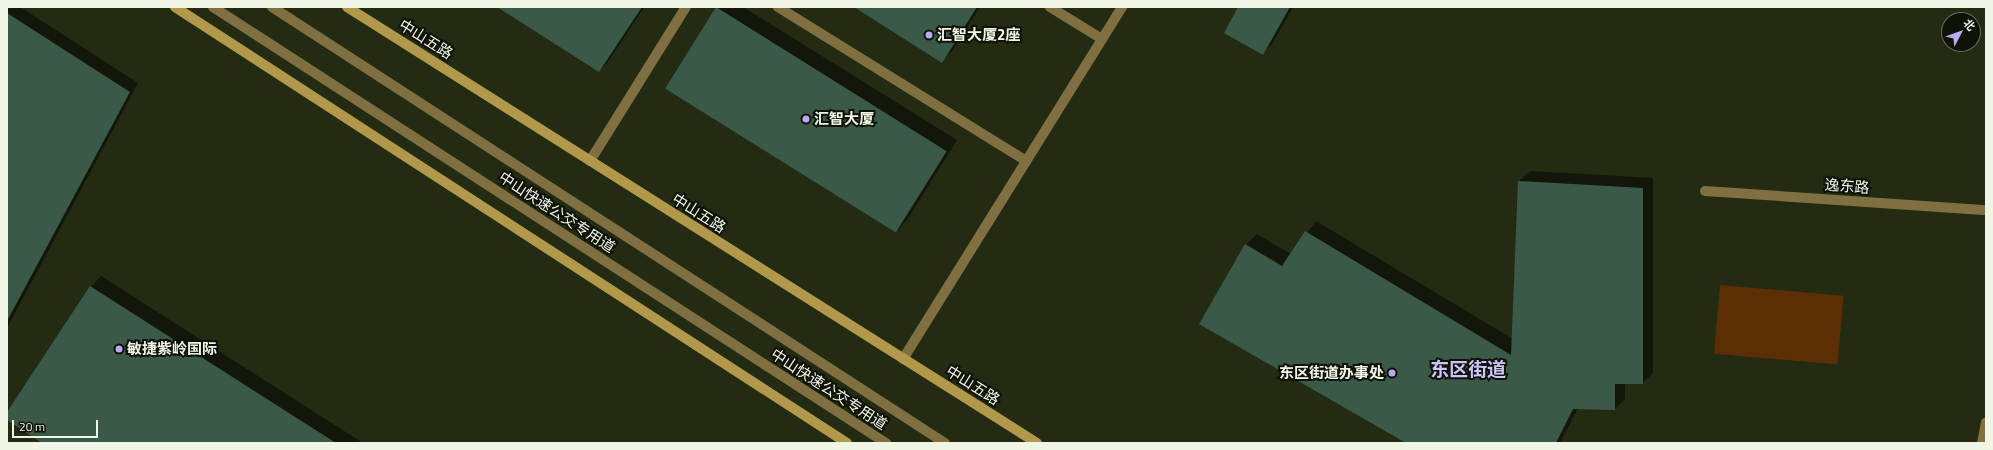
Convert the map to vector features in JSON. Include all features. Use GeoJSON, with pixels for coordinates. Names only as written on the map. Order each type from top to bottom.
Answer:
{"type":"FeatureCollection","features":[{"type":"Feature","properties":{"kind":"main road"},"geometry":{"type":"LineString","coordinates":[[175,7],[847,443]]}},
{"type":"Feature","properties":{"kind":"main road","name":"中山五路"},"geometry":{"type":"LineString","coordinates":[[347,7],[1036,443]]}},
{"type":"Feature","properties":{"kind":"street","name":"中山快速公交专用道"},"geometry":{"type":"LineString","coordinates":[[213,7],[886,443]]}},
{"type":"Feature","properties":{"kind":"street","name":"中山快速公交专用道"},"geometry":{"type":"LineString","coordinates":[[272,7],[944,443]]}},
{"type":"Feature","properties":{"kind":"street"},"geometry":{"type":"LineString","coordinates":[[590,161],[686,7]]}},
{"type":"Feature","properties":{"kind":"street"},"geometry":{"type":"LineString","coordinates":[[778,7],[1026,161]]}},
{"type":"Feature","properties":{"kind":"street"},"geometry":{"type":"LineString","coordinates":[[1050,7],[1102,39]]}},
{"type":"Feature","properties":{"kind":"street"},"geometry":{"type":"LineString","coordinates":[[902,359],[1122,7]]}},
{"type":"Feature","properties":{"kind":"street","name":"逸东路"},"geometry":{"type":"LineString","coordinates":[[1706,191],[1986,210]]}},
{"type":"Feature","properties":{"kind":"street"},"geometry":{"type":"LineString","coordinates":[[1982,443],[1986,422]]}},
{"type":"Feature","properties":{"kind":"shaded area"},"geometry":{"type":"Polygon","coordinates":[[[1720,285],[1844,296],[1838,365],[1714,354],[1720,285]]]}},
{"type":"Feature","properties":{"kind":"building"},"geometry":{"type":"Polygon","coordinates":[[[497,7],[642,7],[599,72],[497,7]]]}},
{"type":"Feature","properties":{"kind":"building","name":"汇智大厦"},"geometry":{"type":"Polygon","coordinates":[[[716,7],[947,151],[896,233],[665,88],[716,7]]]}},
{"type":"Feature","properties":{"kind":"building","name":"汇智大厦2座"},"geometry":{"type":"Polygon","coordinates":[[[854,7],[977,7],[942,63],[854,7]]]}},
{"type":"Feature","properties":{"kind":"building"},"geometry":{"type":"Polygon","coordinates":[[[1238,7],[1290,7],[1263,55],[1224,33],[1238,7]]]}},
{"type":"Feature","properties":{"kind":"building"},"geometry":{"type":"Polygon","coordinates":[[[7,13],[130,92],[7,321],[7,13]]]}},
{"type":"Feature","properties":{"kind":"building"},"geometry":{"type":"Polygon","coordinates":[[[1518,181],[1643,188],[1643,384],[1615,384],[1615,410],[1573,409],[1556,443],[1406,443],[1199,324],[1245,244],[1282,266],[1305,231],[1511,355],[1518,181]]]}},
{"type":"Feature","properties":{"kind":"building","name":"敏捷紫岭国际"},"geometry":{"type":"Polygon","coordinates":[[[90,286],[336,443],[42,443],[7,420],[7,412],[90,286]]]}},
{"type":"Feature","properties":{"kind":"place","name":"汇智大厦2座"},"geometry":{"type":"Point","coordinates":[929,35]}},
{"type":"Feature","properties":{"kind":"place","name":"汇智大厦"},"geometry":{"type":"Point","coordinates":[806,119]}},
{"type":"Feature","properties":{"kind":"place","name":"敏捷紫岭国际"},"geometry":{"type":"Point","coordinates":[119,349]}},
{"type":"Feature","properties":{"kind":"place","name":"东区街道办事处"},"geometry":{"type":"Point","coordinates":[1392,373]}},
{"type":"Feature","properties":{"kind":"district","name":"东区街道"},"geometry":{"type":"Point","coordinates":[1468,369]}}]}
